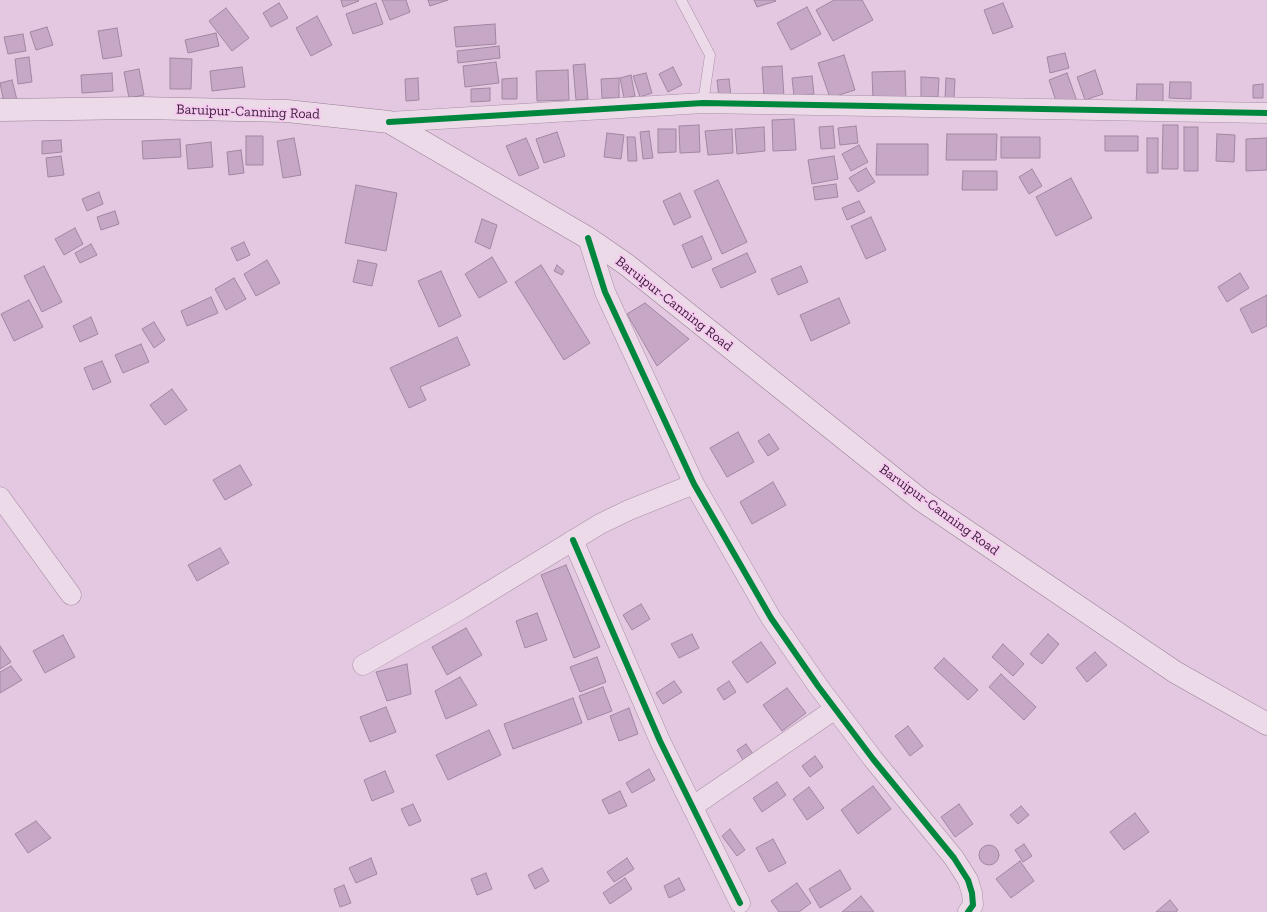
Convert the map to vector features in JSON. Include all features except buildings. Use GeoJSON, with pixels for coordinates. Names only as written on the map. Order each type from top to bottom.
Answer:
{"type":"FeatureCollection","features":[{"type":"Feature","properties":{"kind":"main road","name":"Baruipur-Canning Road"},"geometry":{"type":"LineString","coordinates":[[0,110],[139,108],[287,111],[389,122],[588,238],[627,265],[921,500],[1175,672],[1267,724]]}},
{"type":"Feature","properties":{"kind":"street"},"geometry":{"type":"LineString","coordinates":[[389,122],[703,103],[1267,112]]}},
{"type":"Feature","properties":{"kind":"street"},"geometry":{"type":"LineString","coordinates":[[588,238],[605,292],[694,484],[771,618],[835,709],[873,759],[954,858],[968,880],[972,893],[973,906],[968,912]]}},
{"type":"Feature","properties":{"kind":"street"},"geometry":{"type":"LineString","coordinates":[[363,665],[461,609],[600,524],[629,510],[694,484]]}},
{"type":"Feature","properties":{"kind":"street"},"geometry":{"type":"LineString","coordinates":[[0,497],[71,595]]}},
{"type":"Feature","properties":{"kind":"street"},"geometry":{"type":"LineString","coordinates":[[573,540],[660,741],[740,903]]}},
{"type":"Feature","properties":{"kind":"street"},"geometry":{"type":"LineString","coordinates":[[692,807],[835,709]]}},
{"type":"Feature","properties":{"kind":"lane"},"geometry":{"type":"LineString","coordinates":[[680,0],[710,55],[703,103]]}},
{"type":"Feature","properties":{"kind":"cycle path"},"geometry":{"type":"LineString","coordinates":[[389,122],[703,103],[1267,113]]}},
{"type":"Feature","properties":{"kind":"cycle path"},"geometry":{"type":"LineString","coordinates":[[588,238],[605,292],[694,484],[771,618],[818,686],[873,759],[954,858],[968,880],[972,893],[973,905],[968,912]]}},
{"type":"Feature","properties":{"kind":"cycle path"},"geometry":{"type":"LineString","coordinates":[[573,540],[660,741],[740,903]]}}]}
